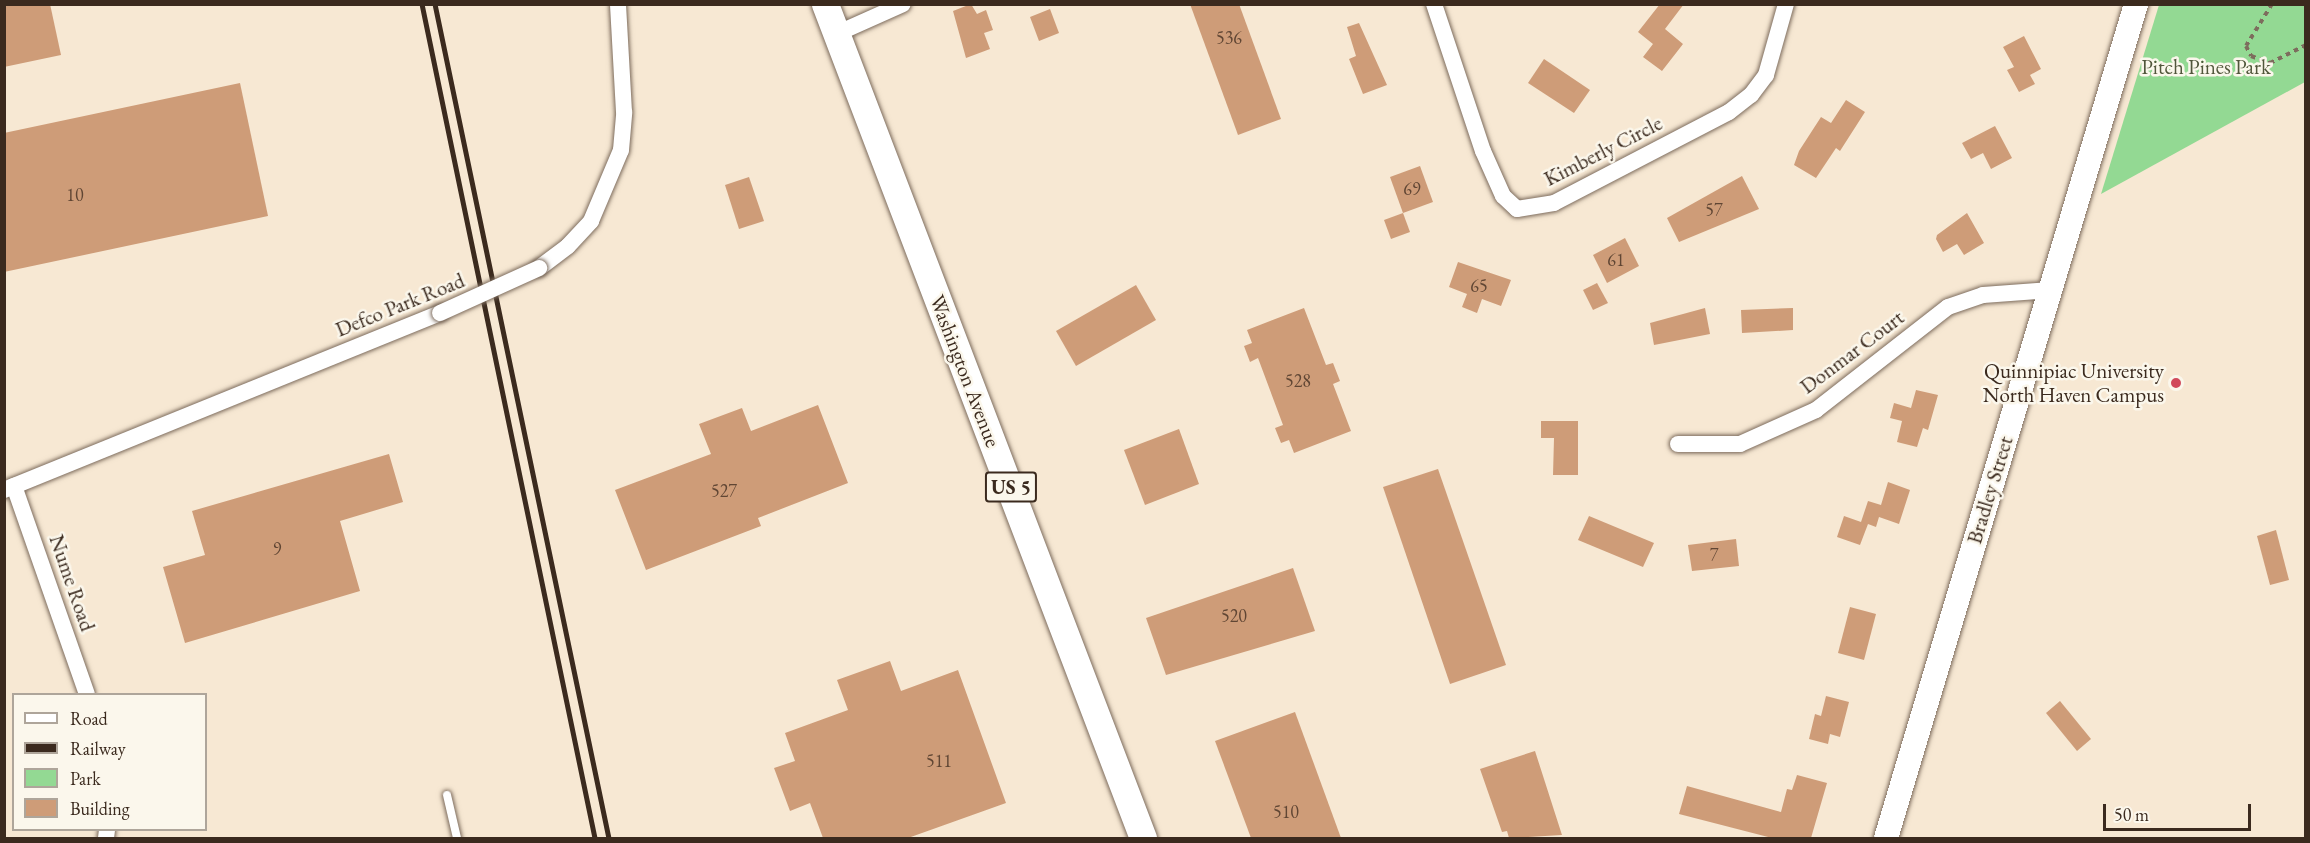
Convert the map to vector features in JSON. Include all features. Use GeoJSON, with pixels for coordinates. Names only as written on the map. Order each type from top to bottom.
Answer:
{"type":"FeatureCollection","features":[{"type":"Feature","properties":{"kind":"main road","name":"Washington Avenue"},"geometry":{"type":"LineString","coordinates":[[825,4],[1143,838]]}},
{"type":"Feature","properties":{"kind":"street","name":"Defco Park Road"},"geometry":{"type":"LineString","coordinates":[[9,488],[440,314],[539,268],[568,246],[591,220],[621,150],[624,112],[618,4]]}},
{"type":"Feature","properties":{"kind":"street"},"geometry":{"type":"LineString","coordinates":[[836,34],[903,4]]}},
{"type":"Feature","properties":{"kind":"street","name":"Kimberly Circle"},"geometry":{"type":"LineString","coordinates":[[1434,4],[1483,151],[1503,196],[1517,209],[1554,203],[1743,101],[1766,75],[1786,4]]}},
{"type":"Feature","properties":{"kind":"street","name":"Bradley Street"},"geometry":{"type":"LineString","coordinates":[[1886,838],[2136,4]]}},
{"type":"Feature","properties":{"kind":"street","name":"Donmar Court"},"geometry":{"type":"LineString","coordinates":[[1678,444],[1740,444],[1816,410],[1948,307],[1983,295],[2051,290]]}},
{"type":"Feature","properties":{"kind":"street","name":"Nume Road"},"geometry":{"type":"LineString","coordinates":[[9,488],[87,693]]}},
{"type":"Feature","properties":{"kind":"lane"},"geometry":{"type":"LineString","coordinates":[[447,795],[457,838]]}},
{"type":"Feature","properties":{"kind":"path"},"geometry":{"type":"LineString","coordinates":[[2272,4],[2246,46],[2251,56],[2270,63],[2306,45]]}},
{"type":"Feature","properties":{"kind":"green space","name":"Pitch Pines Park"},"geometry":{"type":"Polygon","coordinates":[[[2159,5],[2305,5],[2305,82],[2101,194],[2159,5]]]}},
{"type":"Feature","properties":{"kind":"building"},"geometry":{"type":"Polygon","coordinates":[[[4,4],[50,4],[61,55],[4,67],[4,4]]]}},
{"type":"Feature","properties":{"kind":"building"},"geometry":{"type":"Polygon","coordinates":[[[971,4],[977,14],[986,10],[993,30],[984,33],[990,49],[966,58],[953,11],[971,4]]]}},
{"type":"Feature","properties":{"kind":"building"},"geometry":{"type":"Polygon","coordinates":[[[1190,4],[1239,4],[1281,119],[1238,135],[1190,4]]]}},
{"type":"Feature","properties":{"kind":"building"},"geometry":{"type":"Polygon","coordinates":[[[1660,4],[1684,4],[1665,29],[1683,44],[1662,71],[1643,57],[1653,44],[1638,32],[1660,4]]]}},
{"type":"Feature","properties":{"kind":"building"},"geometry":{"type":"Polygon","coordinates":[[[1050,9],[1059,33],[1039,41],[1030,17],[1050,9]]]}},
{"type":"Feature","properties":{"kind":"building"},"geometry":{"type":"Polygon","coordinates":[[[1359,23],[1387,85],[1363,94],[1349,59],[1356,56],[1347,27],[1359,23]]]}},
{"type":"Feature","properties":{"kind":"building"},"geometry":{"type":"Polygon","coordinates":[[[2024,36],[2041,69],[2030,75],[2035,84],[2019,92],[2007,70],[2014,67],[2003,47],[2024,36]]]}},
{"type":"Feature","properties":{"kind":"building"},"geometry":{"type":"Polygon","coordinates":[[[1544,59],[1590,90],[1574,113],[1528,83],[1544,59]]]}},
{"type":"Feature","properties":{"kind":"building"},"geometry":{"type":"Polygon","coordinates":[[[240,83],[268,216],[4,272],[4,133],[240,83]]]}},
{"type":"Feature","properties":{"kind":"building"},"geometry":{"type":"Polygon","coordinates":[[[1846,100],[1865,112],[1840,151],[1836,148],[1816,178],[1794,165],[1799,151],[1821,117],[1831,123],[1846,100]]]}},
{"type":"Feature","properties":{"kind":"building"},"geometry":{"type":"Polygon","coordinates":[[[1995,126],[2012,158],[1991,169],[1983,153],[1971,159],[1962,143],[1995,126]]]}},
{"type":"Feature","properties":{"kind":"building"},"geometry":{"type":"Polygon","coordinates":[[[1420,166],[1433,202],[1403,213],[1390,177],[1420,166]]]}},
{"type":"Feature","properties":{"kind":"building"},"geometry":{"type":"Polygon","coordinates":[[[1742,176],[1759,209],[1679,242],[1667,218],[1742,176]]]}},
{"type":"Feature","properties":{"kind":"building"},"geometry":{"type":"Polygon","coordinates":[[[749,177],[764,221],[739,229],[725,185],[749,177]]]}},
{"type":"Feature","properties":{"kind":"building"},"geometry":{"type":"Polygon","coordinates":[[[1403,213],[1410,232],[1391,239],[1384,220],[1403,213]]]}},
{"type":"Feature","properties":{"kind":"building"},"geometry":{"type":"Polygon","coordinates":[[[1967,213],[1984,243],[1964,255],[1957,244],[1943,252],[1936,239],[1937,235],[1967,213]]]}},
{"type":"Feature","properties":{"kind":"building"},"geometry":{"type":"Polygon","coordinates":[[[1625,238],[1639,266],[1607,283],[1593,255],[1625,238]]]}},
{"type":"Feature","properties":{"kind":"building"},"geometry":{"type":"Polygon","coordinates":[[[1458,262],[1511,280],[1501,306],[1482,299],[1477,313],[1462,307],[1467,294],[1449,287],[1458,262]]]}},
{"type":"Feature","properties":{"kind":"building"},"geometry":{"type":"Polygon","coordinates":[[[1597,283],[1608,303],[1593,310],[1583,290],[1597,283]]]}},
{"type":"Feature","properties":{"kind":"building"},"geometry":{"type":"Polygon","coordinates":[[[1136,285],[1156,320],[1076,366],[1056,331],[1136,285]]]}},
{"type":"Feature","properties":{"kind":"building"},"geometry":{"type":"Polygon","coordinates":[[[1304,308],[1326,365],[1333,363],[1340,381],[1333,384],[1351,431],[1294,453],[1289,440],[1281,443],[1275,428],[1283,425],[1258,358],[1250,362],[1244,346],[1252,343],[1247,330],[1304,308]]]}},
{"type":"Feature","properties":{"kind":"building"},"geometry":{"type":"Polygon","coordinates":[[[1705,308],[1710,334],[1654,345],[1650,323],[1705,308]]]}},
{"type":"Feature","properties":{"kind":"building"},"geometry":{"type":"Polygon","coordinates":[[[1793,308],[1793,330],[1742,333],[1741,310],[1793,308]]]}},
{"type":"Feature","properties":{"kind":"building"},"geometry":{"type":"Polygon","coordinates":[[[1916,390],[1938,395],[1928,430],[1923,428],[1917,447],[1897,442],[1902,421],[1890,418],[1894,403],[1911,408],[1916,390]]]}},
{"type":"Feature","properties":{"kind":"building"},"geometry":{"type":"Polygon","coordinates":[[[818,405],[848,483],[758,518],[761,526],[646,570],[615,490],[711,454],[699,424],[742,408],[751,431],[818,405]]]}},
{"type":"Feature","properties":{"kind":"building"},"geometry":{"type":"Polygon","coordinates":[[[1541,421],[1578,421],[1578,475],[1553,475],[1554,438],[1541,438],[1541,421]]]}},
{"type":"Feature","properties":{"kind":"building"},"geometry":{"type":"Polygon","coordinates":[[[1179,429],[1199,484],[1145,505],[1124,450],[1179,429]]]}},
{"type":"Feature","properties":{"kind":"building"},"geometry":{"type":"Polygon","coordinates":[[[389,454],[403,502],[340,521],[360,591],[185,643],[163,567],[205,555],[192,511],[389,454]]]}},
{"type":"Feature","properties":{"kind":"building"},"geometry":{"type":"Polygon","coordinates":[[[1438,469],[1506,665],[1450,684],[1383,487],[1438,469]]]}},
{"type":"Feature","properties":{"kind":"building"},"geometry":{"type":"Polygon","coordinates":[[[1888,482],[1910,490],[1899,524],[1879,517],[1876,527],[1868,524],[1860,545],[1837,537],[1844,516],[1861,522],[1868,501],[1881,505],[1888,482]]]}},
{"type":"Feature","properties":{"kind":"building"},"geometry":{"type":"Polygon","coordinates":[[[1589,516],[1654,543],[1643,567],[1578,540],[1589,516]]]}},
{"type":"Feature","properties":{"kind":"building"},"geometry":{"type":"Polygon","coordinates":[[[2276,530],[2289,580],[2270,585],[2257,536],[2276,530]]]}},
{"type":"Feature","properties":{"kind":"building"},"geometry":{"type":"Polygon","coordinates":[[[1736,539],[1739,566],[1692,571],[1688,545],[1736,539]]]}},
{"type":"Feature","properties":{"kind":"building"},"geometry":{"type":"Polygon","coordinates":[[[1293,568],[1315,631],[1166,675],[1146,618],[1293,568]]]}},
{"type":"Feature","properties":{"kind":"building"},"geometry":{"type":"Polygon","coordinates":[[[1850,607],[1876,614],[1864,660],[1838,653],[1850,607]]]}},
{"type":"Feature","properties":{"kind":"building"},"geometry":{"type":"Polygon","coordinates":[[[890,661],[901,691],[958,670],[1006,803],[908,838],[823,838],[810,803],[790,811],[774,768],[795,761],[785,733],[848,710],[837,680],[890,661]]]}},
{"type":"Feature","properties":{"kind":"building"},"geometry":{"type":"Polygon","coordinates":[[[1826,696],[1849,702],[1840,737],[1830,734],[1828,744],[1809,739],[1815,714],[1821,716],[1826,696]]]}},
{"type":"Feature","properties":{"kind":"building"},"geometry":{"type":"Polygon","coordinates":[[[2060,701],[2091,739],[2077,751],[2046,713],[2060,701]]]}},
{"type":"Feature","properties":{"kind":"building"},"geometry":{"type":"Polygon","coordinates":[[[1295,712],[1341,838],[1251,838],[1215,741],[1295,712]]]}},
{"type":"Feature","properties":{"kind":"building"},"geometry":{"type":"Polygon","coordinates":[[[1535,751],[1562,835],[1509,838],[1507,831],[1502,832],[1480,769],[1535,751]]]}},
{"type":"Feature","properties":{"kind":"building"},"geometry":{"type":"Polygon","coordinates":[[[1797,775],[1827,783],[1811,838],[1772,838],[1679,814],[1687,786],[1781,812],[1787,789],[1792,790],[1797,775]]]}},
{"type":"Feature","properties":{"kind":"railway"},"geometry":{"type":"LineString","coordinates":[[422,4],[595,838]]}},
{"type":"Feature","properties":{"kind":"railway"},"geometry":{"type":"LineString","coordinates":[[435,4],[609,838]]}},
{"type":"Feature","properties":{"kind":"place","name":"Quinnipiac University North Haven Campus"},"geometry":{"type":"Point","coordinates":[2176,383]}}]}
